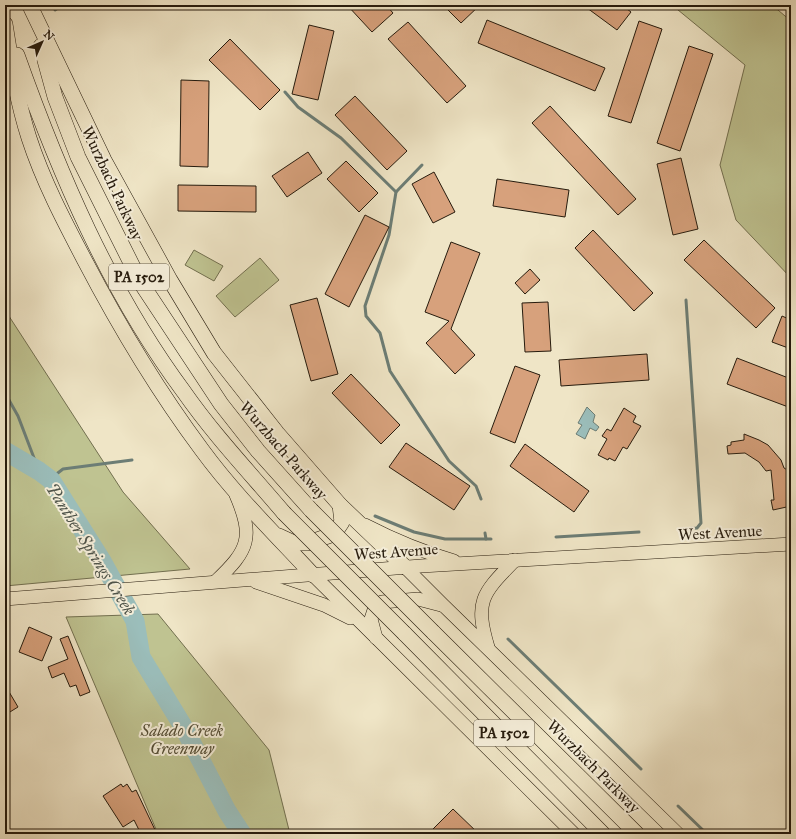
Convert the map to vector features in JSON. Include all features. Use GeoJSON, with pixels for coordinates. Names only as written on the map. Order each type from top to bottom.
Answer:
{"type":"FeatureCollection","features":[{"type":"Feature","properties":{"kind":"highway"},"geometry":{"type":"LineString","coordinates":[[30,7],[104,160],[170,280],[214,353],[277,434],[340,505],[406,567]]}},
{"type":"Feature","properties":{"kind":"highway","name":"Wurzbach Parkway"},"geometry":{"type":"LineString","coordinates":[[30,7],[55,97],[78,157],[141,283],[221,404],[258,451],[312,510],[637,834]]}},
{"type":"Feature","properties":{"kind":"highway"},"geometry":{"type":"LineString","coordinates":[[5,23],[13,75],[29,137],[56,206],[107,302],[175,412],[202,451],[274,534],[313,575]]}},
{"type":"Feature","properties":{"kind":"highway","name":"PA 1502"},"geometry":{"type":"LineString","coordinates":[[5,23],[37,110],[95,245],[145,334],[183,392],[221,440],[284,513],[603,834]]}},
{"type":"Feature","properties":{"kind":"highway"},"geometry":{"type":"LineString","coordinates":[[274,534],[294,543],[303,543],[334,534],[342,522],[340,505]]}},
{"type":"Feature","properties":{"kind":"highway"},"geometry":{"type":"LineString","coordinates":[[605,802],[650,834]]}},
{"type":"Feature","properties":{"kind":"main road"},"geometry":{"type":"LineString","coordinates":[[216,581],[234,564],[243,552],[246,538],[245,516],[233,488]]}},
{"type":"Feature","properties":{"kind":"main road"},"geometry":{"type":"LineString","coordinates":[[354,519],[388,537],[425,552],[464,563]]}},
{"type":"Feature","properties":{"kind":"main road","name":"West Avenue"},"geometry":{"type":"LineString","coordinates":[[5,599],[406,567],[791,544]]}},
{"type":"Feature","properties":{"kind":"main road"},"geometry":{"type":"LineString","coordinates":[[489,648],[481,624],[481,607],[494,582],[515,560]]}},
{"type":"Feature","properties":{"kind":"main road","name":"Wurzbach Parkway"},"geometry":{"type":"LineString","coordinates":[[406,567],[443,606],[489,648],[678,834]]}},
{"type":"Feature","properties":{"kind":"main road"},"geometry":{"type":"LineString","coordinates":[[313,575],[574,834]]}},
{"type":"Feature","properties":{"kind":"main road"},"geometry":{"type":"LineString","coordinates":[[247,580],[324,605],[360,622]]}},
{"type":"Feature","properties":{"kind":"main road"},"geometry":{"type":"LineString","coordinates":[[376,639],[371,619],[374,610],[382,602],[418,599],[443,606]]}},
{"type":"Feature","properties":{"kind":"green space"},"geometry":{"type":"Polygon","coordinates":[[[672,5],[772,5],[791,21],[791,278],[736,220],[720,165],[745,65],[672,5]]]}},
{"type":"Feature","properties":{"kind":"green space"},"geometry":{"type":"Polygon","coordinates":[[[194,250],[223,266],[214,281],[185,265],[194,250]]]}},
{"type":"Feature","properties":{"kind":"green space"},"geometry":{"type":"Polygon","coordinates":[[[260,258],[279,280],[235,317],[216,296],[260,258]]]}},
{"type":"Feature","properties":{"kind":"green space"},"geometry":{"type":"Polygon","coordinates":[[[5,310],[123,492],[190,569],[5,586],[5,310]]]}},
{"type":"Feature","properties":{"kind":"green space","name":"Salado Creek Greenway"},"geometry":{"type":"Polygon","coordinates":[[[158,614],[269,750],[290,834],[158,834],[66,617],[158,614]]]}},
{"type":"Feature","properties":{"kind":"water"},"geometry":{"type":"Polygon","coordinates":[[[587,407],[595,415],[593,422],[599,427],[596,431],[590,428],[585,439],[576,434],[582,425],[578,423],[587,407]]]}},
{"type":"Feature","properties":{"kind":"building"},"geometry":{"type":"Polygon","coordinates":[[[347,5],[386,5],[393,13],[372,32],[347,5]]]}},
{"type":"Feature","properties":{"kind":"building"},"geometry":{"type":"Polygon","coordinates":[[[443,5],[480,5],[461,23],[443,5]]]}},
{"type":"Feature","properties":{"kind":"building"},"geometry":{"type":"Polygon","coordinates":[[[583,5],[622,5],[631,12],[617,30],[583,5]]]}},
{"type":"Feature","properties":{"kind":"building"},"geometry":{"type":"Polygon","coordinates":[[[487,20],[605,68],[595,91],[478,43],[487,20]]]}},
{"type":"Feature","properties":{"kind":"building"},"geometry":{"type":"Polygon","coordinates":[[[639,21],[662,29],[631,123],[608,116],[639,21]]]}},
{"type":"Feature","properties":{"kind":"building"},"geometry":{"type":"Polygon","coordinates":[[[408,22],[466,86],[447,103],[388,39],[408,22]]]}},
{"type":"Feature","properties":{"kind":"building"},"geometry":{"type":"Polygon","coordinates":[[[309,25],[334,31],[318,100],[292,94],[309,25]]]}},
{"type":"Feature","properties":{"kind":"building"},"geometry":{"type":"Polygon","coordinates":[[[230,39],[280,90],[260,110],[209,60],[230,39]]]}},
{"type":"Feature","properties":{"kind":"building"},"geometry":{"type":"Polygon","coordinates":[[[689,46],[713,54],[680,151],[657,143],[689,46]]]}},
{"type":"Feature","properties":{"kind":"building"},"geometry":{"type":"Polygon","coordinates":[[[181,80],[209,81],[208,167],[180,166],[181,80]]]}},
{"type":"Feature","properties":{"kind":"building"},"geometry":{"type":"Polygon","coordinates":[[[355,96],[407,151],[387,170],[335,115],[355,96]]]}},
{"type":"Feature","properties":{"kind":"building"},"geometry":{"type":"Polygon","coordinates":[[[550,106],[636,199],[618,215],[532,123],[550,106]]]}},
{"type":"Feature","properties":{"kind":"building"},"geometry":{"type":"Polygon","coordinates":[[[308,152],[322,173],[287,197],[272,176],[308,152]]]}},
{"type":"Feature","properties":{"kind":"building"},"geometry":{"type":"Polygon","coordinates":[[[681,158],[698,229],[673,235],[657,164],[681,158]]]}},
{"type":"Feature","properties":{"kind":"building"},"geometry":{"type":"Polygon","coordinates":[[[346,161],[378,193],[359,212],[327,179],[346,161]]]}},
{"type":"Feature","properties":{"kind":"building"},"geometry":{"type":"Polygon","coordinates":[[[434,172],[455,212],[433,223],[412,184],[434,172]]]}},
{"type":"Feature","properties":{"kind":"building"},"geometry":{"type":"Polygon","coordinates":[[[497,179],[569,190],[565,217],[493,206],[497,179]]]}},
{"type":"Feature","properties":{"kind":"building"},"geometry":{"type":"Polygon","coordinates":[[[178,185],[256,186],[256,212],[178,211],[178,185]]]}},
{"type":"Feature","properties":{"kind":"building"},"geometry":{"type":"Polygon","coordinates":[[[365,215],[389,227],[349,307],[325,294],[365,215]]]}},
{"type":"Feature","properties":{"kind":"building"},"geometry":{"type":"Polygon","coordinates":[[[593,230],[653,293],[634,311],[575,248],[593,230]]]}},
{"type":"Feature","properties":{"kind":"building"},"geometry":{"type":"Polygon","coordinates":[[[704,240],[775,308],[756,328],[684,260],[704,240]]]}},
{"type":"Feature","properties":{"kind":"building"},"geometry":{"type":"Polygon","coordinates":[[[451,242],[480,253],[451,329],[475,355],[455,374],[426,343],[449,321],[425,312],[451,242]]]}},
{"type":"Feature","properties":{"kind":"building"},"geometry":{"type":"Polygon","coordinates":[[[530,269],[540,280],[525,294],[515,283],[530,269]]]}},
{"type":"Feature","properties":{"kind":"building"},"geometry":{"type":"Polygon","coordinates":[[[317,298],[338,374],[311,381],[290,305],[317,298]]]}},
{"type":"Feature","properties":{"kind":"building"},"geometry":{"type":"Polygon","coordinates":[[[548,302],[551,351],[525,352],[522,303],[548,302]]]}},
{"type":"Feature","properties":{"kind":"building"},"geometry":{"type":"Polygon","coordinates":[[[782,316],[791,320],[791,349],[772,342],[782,316]]]}},
{"type":"Feature","properties":{"kind":"building"},"geometry":{"type":"Polygon","coordinates":[[[647,354],[649,380],[561,386],[559,360],[647,354]]]}},
{"type":"Feature","properties":{"kind":"building"},"geometry":{"type":"Polygon","coordinates":[[[737,358],[791,379],[791,408],[727,384],[737,358]]]}},
{"type":"Feature","properties":{"kind":"building"},"geometry":{"type":"Polygon","coordinates":[[[515,366],[540,375],[515,443],[490,433],[515,366]]]}},
{"type":"Feature","properties":{"kind":"building"},"geometry":{"type":"Polygon","coordinates":[[[351,374],[400,425],[381,444],[332,393],[351,374]]]}},
{"type":"Feature","properties":{"kind":"building"},"geometry":{"type":"Polygon","coordinates":[[[624,408],[636,416],[633,422],[641,426],[627,449],[623,447],[615,461],[609,458],[608,460],[598,455],[607,439],[602,436],[607,429],[611,431],[624,408]]]}},
{"type":"Feature","properties":{"kind":"building"},"geometry":{"type":"Polygon","coordinates":[[[744,434],[768,445],[781,460],[784,468],[791,472],[791,506],[773,510],[771,500],[774,500],[771,470],[766,471],[759,462],[745,453],[728,454],[727,446],[731,445],[731,442],[744,440],[744,434]]]}},
{"type":"Feature","properties":{"kind":"building"},"geometry":{"type":"Polygon","coordinates":[[[406,443],[470,486],[454,510],[389,467],[406,443]]]}},
{"type":"Feature","properties":{"kind":"building"},"geometry":{"type":"Polygon","coordinates":[[[525,444],[589,491],[574,512],[510,466],[525,444]]]}},
{"type":"Feature","properties":{"kind":"building"},"geometry":{"type":"Polygon","coordinates":[[[29,627],[52,637],[42,661],[19,652],[29,627]]]}},
{"type":"Feature","properties":{"kind":"building"},"geometry":{"type":"Polygon","coordinates":[[[68,636],[90,692],[80,696],[76,685],[70,687],[64,673],[52,678],[48,667],[68,659],[60,639],[68,636]]]}},
{"type":"Feature","properties":{"kind":"building"},"geometry":{"type":"Polygon","coordinates":[[[5,685],[18,707],[5,715],[5,685]]]}},
{"type":"Feature","properties":{"kind":"building"},"geometry":{"type":"Polygon","coordinates":[[[121,784],[123,787],[127,784],[132,792],[136,790],[157,834],[141,834],[134,820],[123,827],[103,796],[121,784]]]}},
{"type":"Feature","properties":{"kind":"building"},"geometry":{"type":"Polygon","coordinates":[[[453,809],[479,834],[428,834],[453,809]]]}},
{"type":"Feature","properties":{"kind":"waterway"},"geometry":{"type":"LineString","coordinates":[[55,10],[62,5]]}},
{"type":"Feature","properties":{"kind":"waterway"},"geometry":{"type":"LineString","coordinates":[[285,92],[298,107],[341,138],[396,192],[389,235],[365,306],[366,316],[380,333],[390,371],[449,461],[476,486],[481,499]]}},
{"type":"Feature","properties":{"kind":"waterway"},"geometry":{"type":"LineString","coordinates":[[396,192],[422,165]]}},
{"type":"Feature","properties":{"kind":"waterway"},"geometry":{"type":"LineString","coordinates":[[682,529],[697,528],[701,523],[686,300]]}},
{"type":"Feature","properties":{"kind":"waterway"},"geometry":{"type":"LineString","coordinates":[[5,393],[18,416],[39,471]]}},
{"type":"Feature","properties":{"kind":"waterway","name":"Panther Springs Creek"},"geometry":{"type":"LineString","coordinates":[[5,451],[39,471],[51,480],[102,561],[135,621],[141,657],[184,728],[227,811],[242,834]]}},
{"type":"Feature","properties":{"kind":"waterway"},"geometry":{"type":"LineString","coordinates":[[50,479],[63,469],[132,460]]}},
{"type":"Feature","properties":{"kind":"waterway"},"geometry":{"type":"LineString","coordinates":[[375,516],[414,532],[445,539],[491,539]]}},
{"type":"Feature","properties":{"kind":"waterway"},"geometry":{"type":"LineString","coordinates":[[556,537],[639,532]]}},
{"type":"Feature","properties":{"kind":"waterway"},"geometry":{"type":"LineString","coordinates":[[485,533],[486,539]]}},
{"type":"Feature","properties":{"kind":"waterway"},"geometry":{"type":"LineString","coordinates":[[508,639],[641,769]]}},
{"type":"Feature","properties":{"kind":"waterway"},"geometry":{"type":"LineString","coordinates":[[678,806],[707,834]]}}]}
